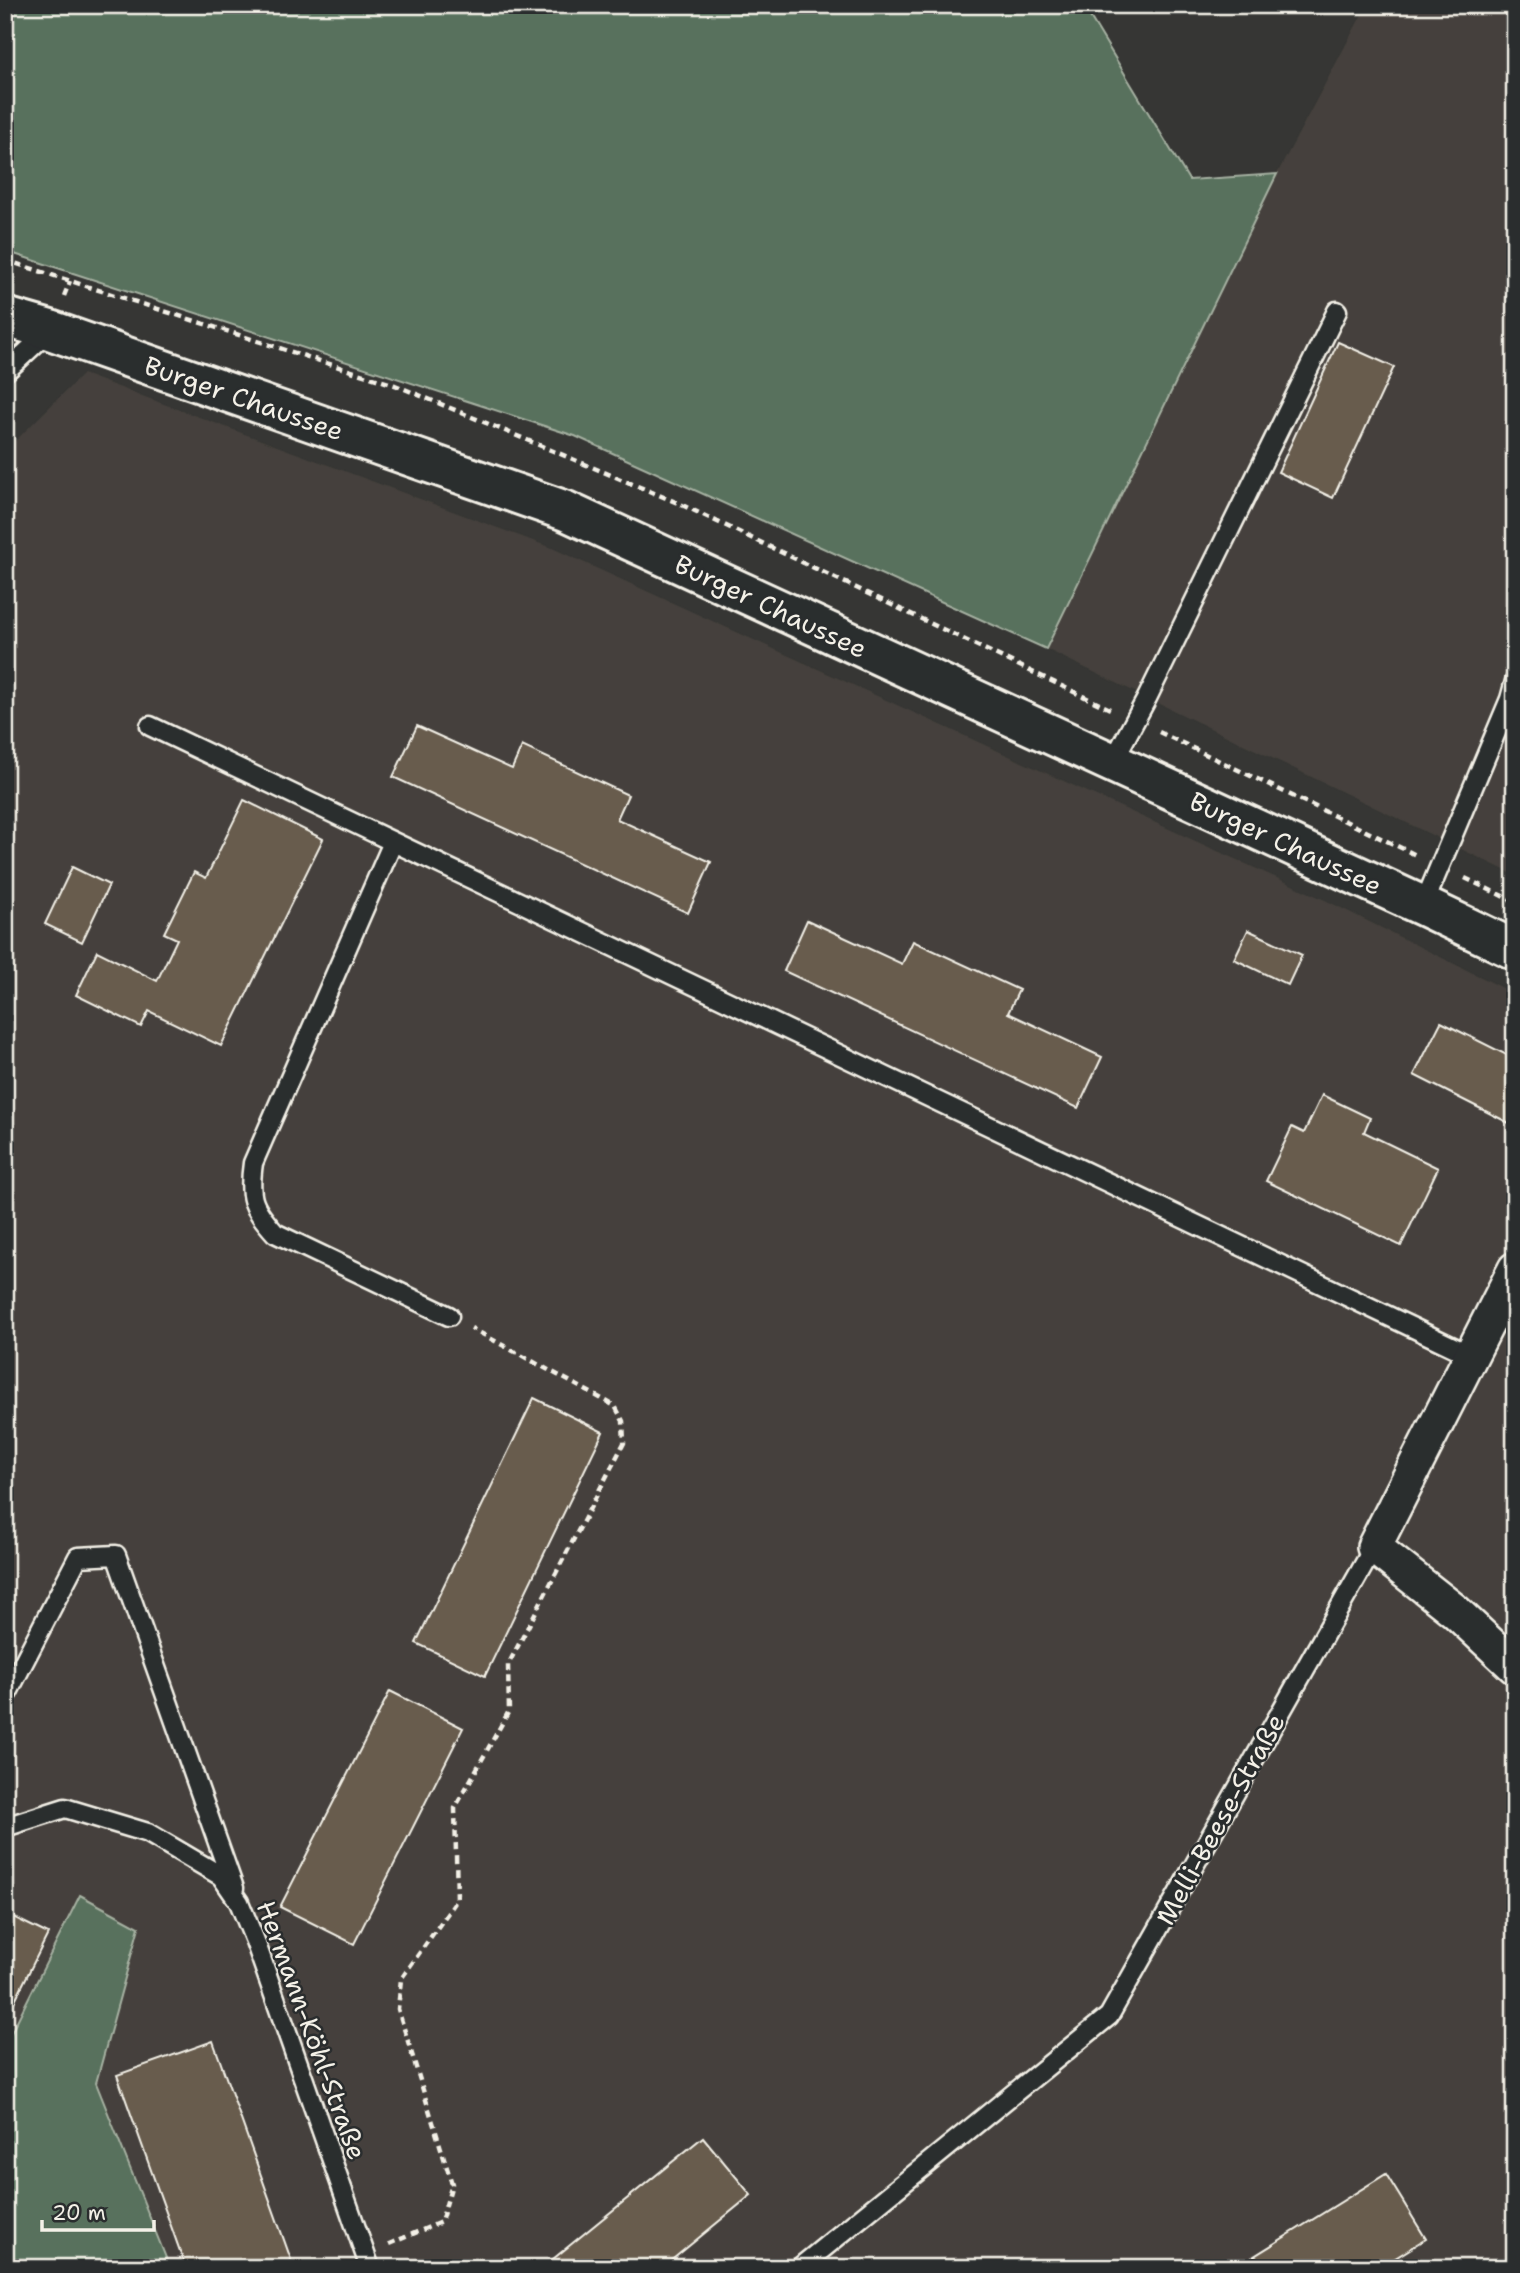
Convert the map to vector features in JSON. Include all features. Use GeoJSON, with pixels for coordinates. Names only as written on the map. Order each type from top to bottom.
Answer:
{"type":"FeatureCollection","features":[{"type":"Feature","properties":{"kind":"main road","name":"Burger Chaussee"},"geometry":{"type":"LineString","coordinates":[[5,317],[50,330],[566,511],[1515,950]]}},
{"type":"Feature","properties":{"kind":"street","name":"Melli-Beese-Straße"},"geometry":{"type":"LineString","coordinates":[[1374,1547],[1515,1269]]}},
{"type":"Feature","properties":{"kind":"street"},"geometry":{"type":"LineString","coordinates":[[1374,1547],[1455,1611],[1515,1667]]}},
{"type":"Feature","properties":{"kind":"lane"},"geometry":{"type":"LineString","coordinates":[[1112,763],[1147,698],[1337,311]]}},
{"type":"Feature","properties":{"kind":"lane"},"geometry":{"type":"LineString","coordinates":[[5,372],[50,330]]}},
{"type":"Feature","properties":{"kind":"lane"},"geometry":{"type":"LineString","coordinates":[[1423,906],[1495,736],[1515,681]]}},
{"type":"Feature","properties":{"kind":"lane"},"geometry":{"type":"LineString","coordinates":[[150,726],[1470,1355]]}},
{"type":"Feature","properties":{"kind":"lane"},"geometry":{"type":"LineString","coordinates":[[393,842],[253,1163],[250,1188],[257,1212],[275,1233],[449,1316]]}},
{"type":"Feature","properties":{"kind":"lane","name":"Melli-Beese-Straße"},"geometry":{"type":"LineString","coordinates":[[799,2268],[1108,2016],[1374,1547]]}},
{"type":"Feature","properties":{"kind":"lane"},"geometry":{"type":"LineString","coordinates":[[5,1698],[78,1557],[116,1555],[239,1902]]}},
{"type":"Feature","properties":{"kind":"lane","name":"Hermann-Köhl-Straße"},"geometry":{"type":"LineString","coordinates":[[5,1827],[65,1808],[148,1833],[221,1876],[239,1902],[367,2261]]}},
{"type":"Feature","properties":{"kind":"path"},"geometry":{"type":"LineString","coordinates":[[367,2261],[441,2222],[452,2184],[398,2009],[401,1979],[457,1900],[455,1808],[509,1711],[508,1665],[624,1443],[623,1421],[615,1406],[449,1316]]}},
{"type":"Feature","properties":{"kind":"shaded area"},"geometry":{"type":"Polygon","coordinates":[[[1367,5],[1515,5],[1515,875],[1046,649],[1277,174],[1367,5]]]}},
{"type":"Feature","properties":{"kind":"shaded area"},"geometry":{"type":"Polygon","coordinates":[[[83,374],[552,548],[1325,900],[1515,994],[1515,2268],[5,2268],[5,451],[83,374]]]}},
{"type":"Feature","properties":{"kind":"green space"},"geometry":{"type":"Polygon","coordinates":[[[5,5],[1083,5],[1189,180],[1277,174],[1046,649],[575,436],[5,251],[5,5]]]}},
{"type":"Feature","properties":{"kind":"green space"},"geometry":{"type":"Polygon","coordinates":[[[80,1895],[139,1927],[96,2083],[170,2268],[5,2268],[5,2045],[80,1895]]]}},
{"type":"Feature","properties":{"kind":"building"},"geometry":{"type":"Polygon","coordinates":[[[1338,342],[1394,367],[1333,498],[1278,472],[1338,342]]]}},
{"type":"Feature","properties":{"kind":"building"},"geometry":{"type":"Polygon","coordinates":[[[417,726],[512,769],[522,746],[628,795],[617,819],[711,862],[688,913],[393,777],[417,726]]]}},
{"type":"Feature","properties":{"kind":"building"},"geometry":{"type":"Polygon","coordinates":[[[244,800],[323,839],[221,1046],[149,1011],[141,1027],[76,995],[97,951],[157,981],[177,939],[164,933],[194,872],[206,878],[244,800]]]}},
{"type":"Feature","properties":{"kind":"building"},"geometry":{"type":"Polygon","coordinates":[[[72,867],[109,885],[82,942],[45,924],[72,867]]]}},
{"type":"Feature","properties":{"kind":"building"},"geometry":{"type":"Polygon","coordinates":[[[807,920],[902,964],[913,941],[1019,990],[1008,1013],[1102,1057],[1078,1108],[784,971],[807,920]]]}},
{"type":"Feature","properties":{"kind":"building"},"geometry":{"type":"Polygon","coordinates":[[[1248,930],[1302,955],[1288,985],[1234,959],[1248,930]]]}},
{"type":"Feature","properties":{"kind":"building"},"geometry":{"type":"Polygon","coordinates":[[[1441,1022],[1515,1059],[1515,1126],[1414,1075],[1441,1022]]]}},
{"type":"Feature","properties":{"kind":"building"},"geometry":{"type":"Polygon","coordinates":[[[1322,1095],[1370,1118],[1364,1132],[1438,1168],[1401,1246],[1266,1181],[1292,1127],[1304,1133],[1322,1095]]]}},
{"type":"Feature","properties":{"kind":"building"},"geometry":{"type":"Polygon","coordinates":[[[534,1398],[603,1432],[485,1676],[416,1643],[534,1398]]]}},
{"type":"Feature","properties":{"kind":"building"},"geometry":{"type":"Polygon","coordinates":[[[390,1691],[463,1728],[354,1944],[280,1907],[390,1691]]]}},
{"type":"Feature","properties":{"kind":"building"},"geometry":{"type":"Polygon","coordinates":[[[5,1913],[48,1934],[5,2020],[5,1913]]]}},
{"type":"Feature","properties":{"kind":"building"},"geometry":{"type":"Polygon","coordinates":[[[213,2041],[294,2268],[186,2268],[117,2075],[213,2041]]]}},
{"type":"Feature","properties":{"kind":"building"},"geometry":{"type":"Polygon","coordinates":[[[703,2137],[751,2195],[662,2268],[542,2268],[703,2137]]]}},
{"type":"Feature","properties":{"kind":"building"},"geometry":{"type":"Polygon","coordinates":[[[1386,2174],[1426,2239],[1379,2268],[1235,2268],[1386,2174]]]}}]}
